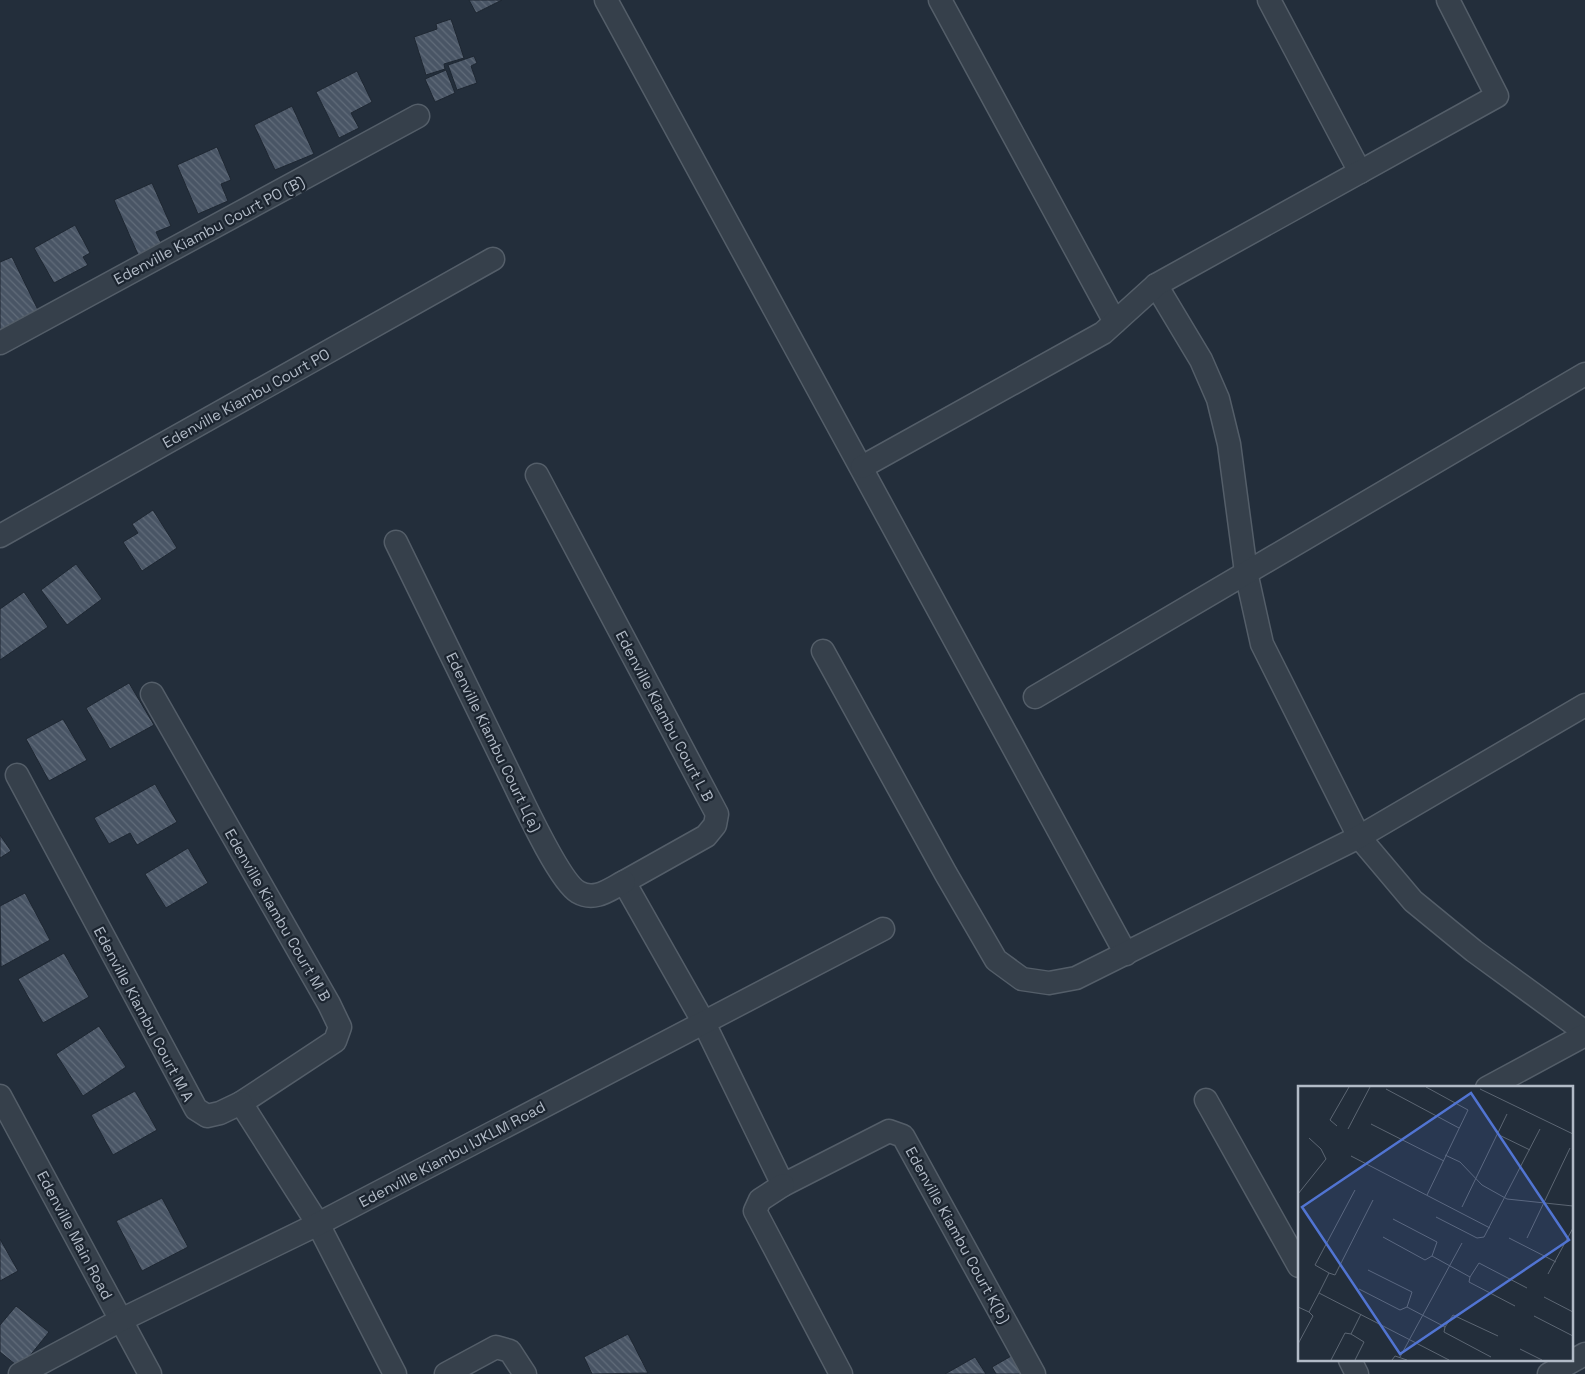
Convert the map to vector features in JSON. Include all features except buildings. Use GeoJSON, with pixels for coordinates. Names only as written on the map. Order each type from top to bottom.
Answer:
{"type":"FeatureCollection","features":[{"type":"Feature","properties":{"kind":"street"},"geometry":{"type":"LineString","coordinates":[[606,0],[1126,954]]}},
{"type":"Feature","properties":{"kind":"street"},"geometry":{"type":"LineString","coordinates":[[940,0],[1115,322]]}},
{"type":"Feature","properties":{"kind":"street"},"geometry":{"type":"LineString","coordinates":[[1269,0],[1360,172]]}},
{"type":"Feature","properties":{"kind":"street"},"geometry":{"type":"LineString","coordinates":[[862,467],[1103,333],[1156,285],[1497,96],[1448,0]]}},
{"type":"Feature","properties":{"kind":"street","name":"Edenville Kiambu Court PO (B)"},"geometry":{"type":"LineString","coordinates":[[0,342],[418,116]]}},
{"type":"Feature","properties":{"kind":"street","name":"Edenville Kiambu Court PO"},"geometry":{"type":"LineString","coordinates":[[0,536],[492,260]]}},
{"type":"Feature","properties":{"kind":"street"},"geometry":{"type":"LineString","coordinates":[[1156,285],[1201,360],[1218,398],[1229,444],[1246,572],[1262,644],[1358,837],[1412,901],[1474,951],[1585,1033],[1491,1086]]}},
{"type":"Feature","properties":{"kind":"street"},"geometry":{"type":"LineString","coordinates":[[1035,697],[1246,572],[1584,377]]}},
{"type":"Feature","properties":{"kind":"street","name":"Edenville Kiambu Court L B"},"geometry":{"type":"LineString","coordinates":[[537,475],[717,814],[715,824],[706,836],[624,882]]}},
{"type":"Feature","properties":{"kind":"street","name":"Edenville Kiambu Court L(a)"},"geometry":{"type":"LineString","coordinates":[[396,542],[538,832],[567,880],[577,892],[592,896],[597,896],[624,882]]}},
{"type":"Feature","properties":{"kind":"street"},"geometry":{"type":"LineString","coordinates":[[823,651],[946,874],[996,960],[1022,979],[1049,983],[1076,978],[1358,837],[1585,705]]}},
{"type":"Feature","properties":{"kind":"street","name":"Edenville Kiambu Court M B"},"geometry":{"type":"LineString","coordinates":[[152,694],[329,1004],[340,1027],[334,1041],[241,1103]]}},
{"type":"Feature","properties":{"kind":"street","name":"Edenville Kiambu Court M A"},"geometry":{"type":"LineString","coordinates":[[17,775],[196,1109],[207,1116],[220,1113],[241,1103]]}},
{"type":"Feature","properties":{"kind":"street"},"geometry":{"type":"LineString","coordinates":[[624,882],[704,1022],[784,1185]]}},
{"type":"Feature","properties":{"kind":"street","name":"Edenville Kiambu IJKLM Road"},"geometry":{"type":"LineString","coordinates":[[20,1374],[121,1320],[318,1224],[883,928]]}},
{"type":"Feature","properties":{"kind":"street","name":"Edenville Main Road"},"geometry":{"type":"LineString","coordinates":[[0,1096],[150,1374]]}},
{"type":"Feature","properties":{"kind":"street"},"geometry":{"type":"LineString","coordinates":[[1206,1100],[1298,1264]]}},
{"type":"Feature","properties":{"kind":"street"},"geometry":{"type":"LineString","coordinates":[[241,1103],[318,1224],[395,1374]]}},
{"type":"Feature","properties":{"kind":"street","name":"Edenville Kiambu Court K(b)"},"geometry":{"type":"LineString","coordinates":[[841,1374],[755,1211],[760,1200],[784,1185],[889,1132],[903,1136],[1034,1374]]}},
{"type":"Feature","properties":{"kind":"street"},"geometry":{"type":"LineString","coordinates":[[446,1374],[496,1347],[510,1351],[525,1374]]}},
{"type":"Feature","properties":{"kind":"street"},"geometry":{"type":"LineString","coordinates":[[1572,1361],[1585,1354]]}},
{"type":"Feature","properties":{"kind":"street"},"geometry":{"type":"LineString","coordinates":[[1351,1362],[1357,1374]]}},
{"type":"Feature","properties":{"kind":"street"},"geometry":{"type":"LineString","coordinates":[[1549,1374],[1571,1362]]}}]}
